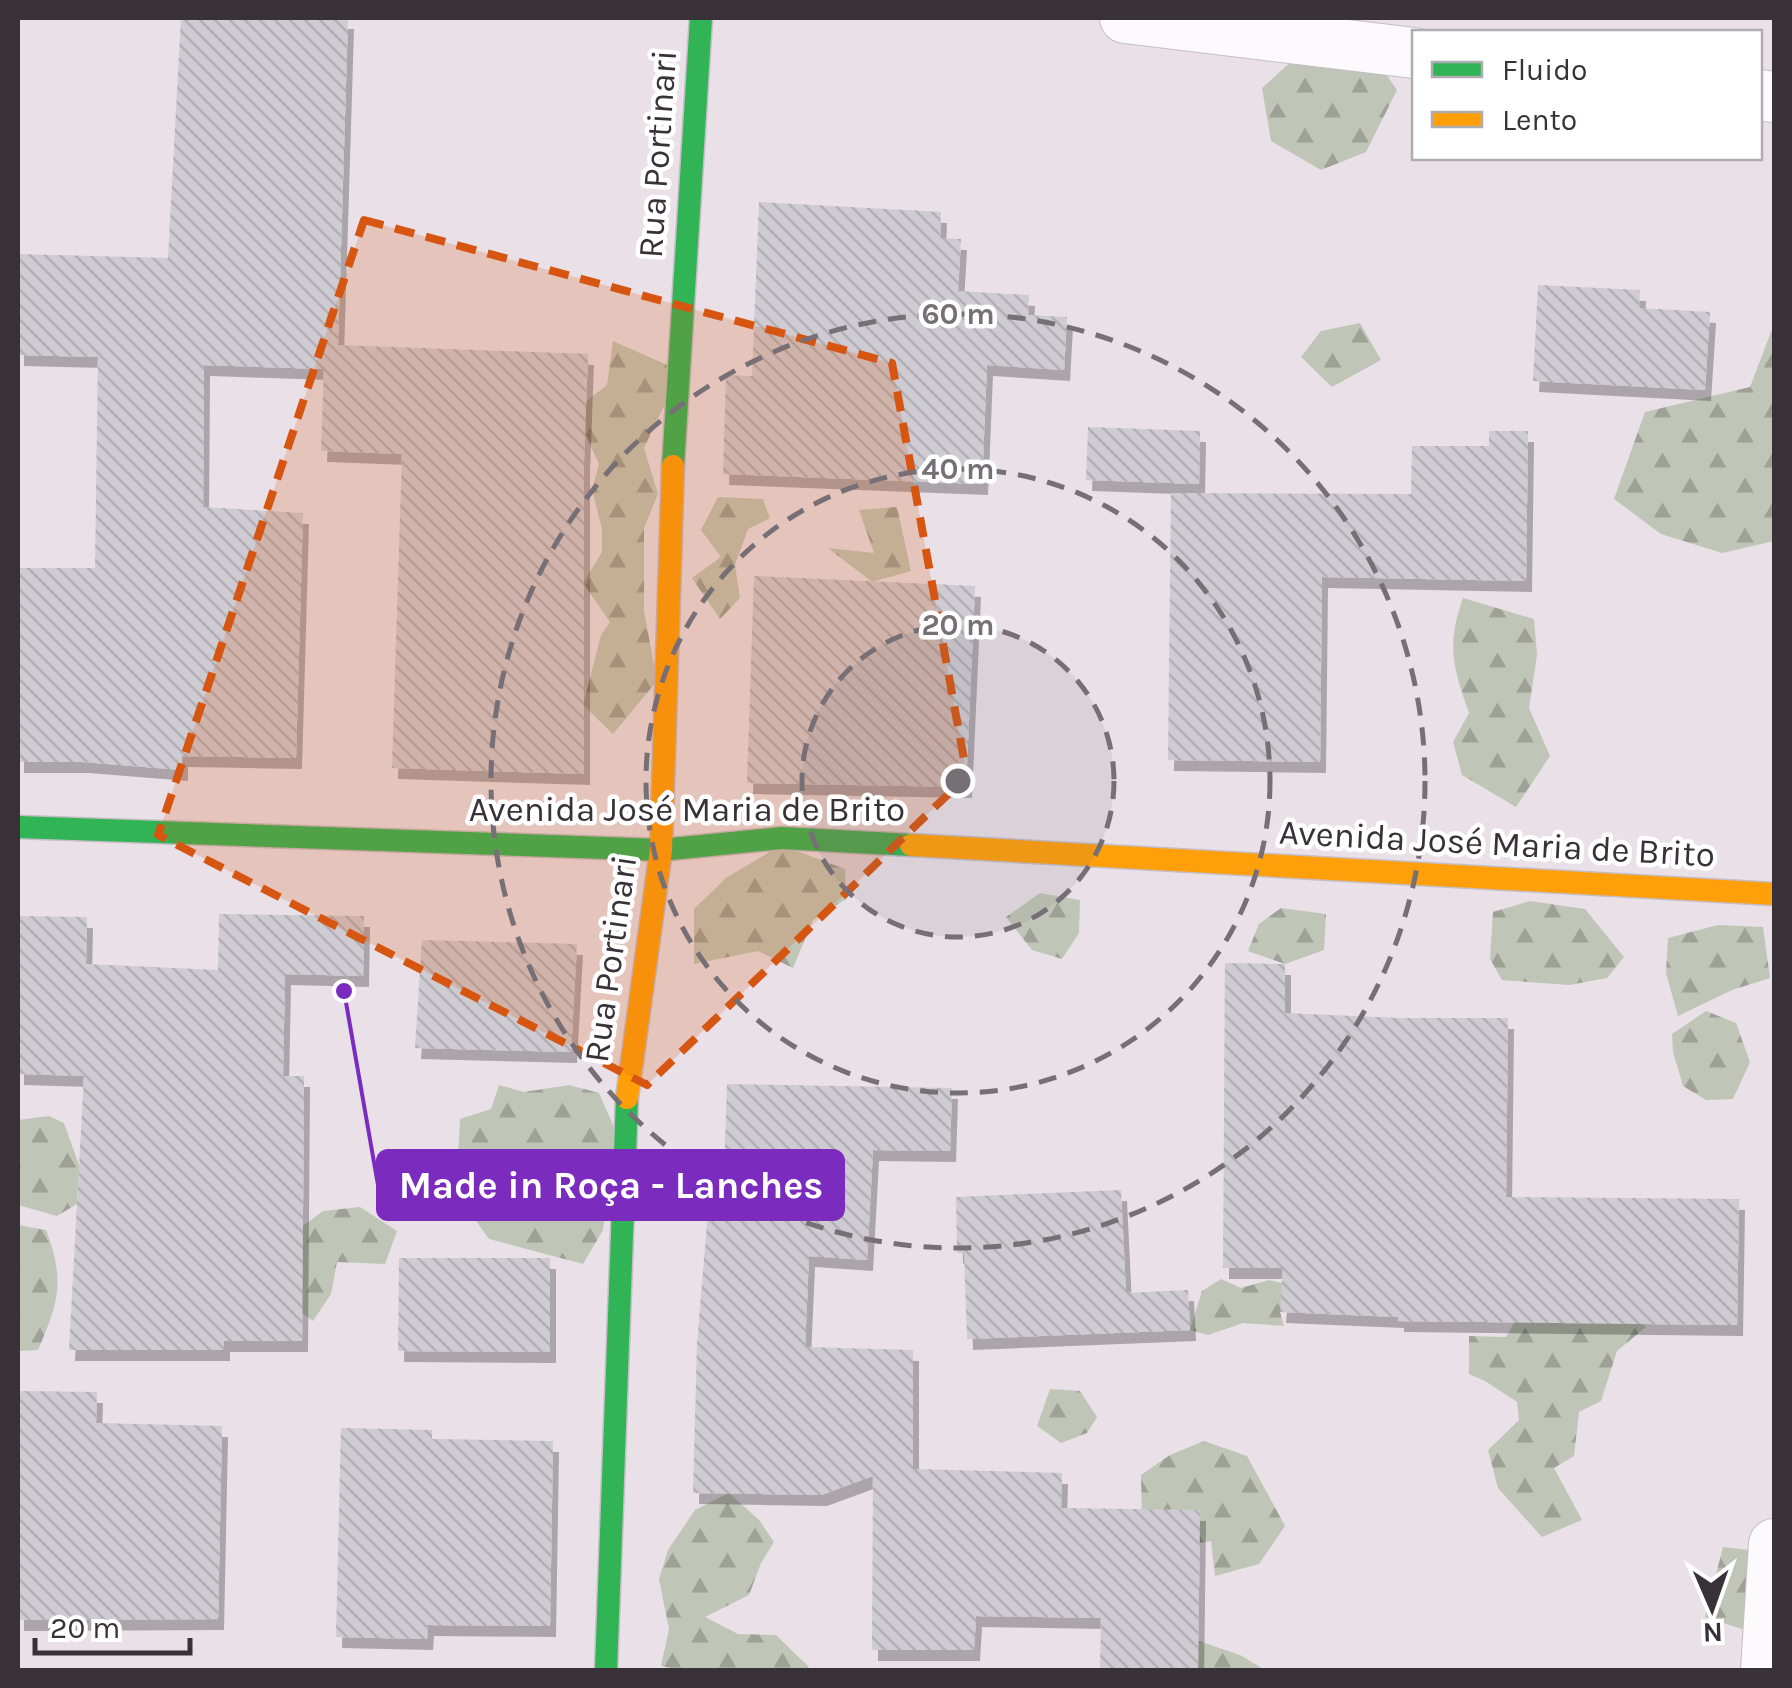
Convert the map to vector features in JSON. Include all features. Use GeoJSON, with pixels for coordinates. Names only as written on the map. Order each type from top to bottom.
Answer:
{"type":"FeatureCollection","features":[{"type":"Feature","properties":{"kind":"main road","name":"Rua Portinari"},"geometry":{"type":"LineString","coordinates":[[606,1670],[624,1117],[662,850],[674,447],[701,18]]}},
{"type":"Feature","properties":{"kind":"main road","name":"Avenida José Maria de Brito"},"geometry":{"type":"LineString","coordinates":[[18,827],[662,850],[782,838],[1774,894]]}},
{"type":"Feature","properties":{"kind":"street"},"geometry":{"type":"LineString","coordinates":[[1125,18],[1412,53]]}},
{"type":"Feature","properties":{"kind":"street"},"geometry":{"type":"LineString","coordinates":[[1766,1670],[1774,1544]]}},
{"type":"Feature","properties":{"kind":"highlighted area"},"geometry":{"type":"Polygon","coordinates":[[[364,220],[892,363],[967,776],[647,1085],[158,835],[364,220]]]}},
{"type":"Feature","properties":{"kind":"green space"},"geometry":{"type":"Polygon","coordinates":[[[1375,58],[1397,90],[1366,152],[1321,170],[1271,141],[1262,88],[1293,60],[1375,58]]]}},
{"type":"Feature","properties":{"kind":"green space"},"geometry":{"type":"Polygon","coordinates":[[[1360,323],[1381,360],[1332,387],[1301,357],[1321,331],[1360,323]]]}},
{"type":"Feature","properties":{"kind":"green space"},"geometry":{"type":"Polygon","coordinates":[[[1774,324],[1774,541],[1722,553],[1661,534],[1614,499],[1645,412],[1750,387],[1774,324]]]}},
{"type":"Feature","properties":{"kind":"green space"},"geometry":{"type":"Polygon","coordinates":[[[613,341],[674,368],[666,402],[644,448],[658,494],[644,528],[644,611],[657,681],[613,734],[583,705],[601,635],[610,622],[583,583],[602,552],[602,529],[592,490],[599,464],[584,431],[585,402],[607,385],[613,341]]]}},
{"type":"Feature","properties":{"kind":"green space"},"geometry":{"type":"Polygon","coordinates":[[[718,497],[763,499],[770,518],[748,529],[735,565],[740,598],[720,619],[692,578],[721,557],[701,530],[718,497]]]}},
{"type":"Feature","properties":{"kind":"green space"},"geometry":{"type":"Polygon","coordinates":[[[897,507],[911,571],[872,582],[828,548],[874,553],[859,510],[897,507]]]}},
{"type":"Feature","properties":{"kind":"green space"},"geometry":{"type":"Polygon","coordinates":[[[1463,598],[1534,619],[1537,655],[1529,708],[1550,756],[1516,807],[1462,775],[1453,742],[1469,713],[1453,643],[1463,598]]]}},
{"type":"Feature","properties":{"kind":"green space"},"geometry":{"type":"Polygon","coordinates":[[[781,845],[845,869],[846,899],[813,920],[793,968],[758,951],[694,964],[694,909],[726,878],[781,845]]]}},
{"type":"Feature","properties":{"kind":"green space"},"geometry":{"type":"Polygon","coordinates":[[[1040,893],[1080,900],[1079,933],[1062,959],[1032,950],[1006,917],[1040,893]]]}},
{"type":"Feature","properties":{"kind":"green space"},"geometry":{"type":"Polygon","coordinates":[[[1530,901],[1585,909],[1624,957],[1607,978],[1569,985],[1502,980],[1490,959],[1493,912],[1530,901]]]}},
{"type":"Feature","properties":{"kind":"green space"},"geometry":{"type":"Polygon","coordinates":[[[1281,908],[1326,914],[1324,950],[1285,964],[1248,951],[1259,924],[1281,908]]]}},
{"type":"Feature","properties":{"kind":"green space"},"geometry":{"type":"Polygon","coordinates":[[[1718,925],[1763,927],[1770,978],[1732,990],[1678,1016],[1666,973],[1668,938],[1718,925]]]}},
{"type":"Feature","properties":{"kind":"green space"},"geometry":{"type":"Polygon","coordinates":[[[1706,1011],[1736,1023],[1750,1062],[1733,1099],[1706,1100],[1683,1086],[1672,1034],[1706,1011]]]}},
{"type":"Feature","properties":{"kind":"green space"},"geometry":{"type":"Polygon","coordinates":[[[499,1085],[524,1092],[569,1085],[599,1093],[616,1132],[603,1230],[583,1264],[489,1239],[456,1193],[460,1119],[491,1109],[499,1085]]]}},
{"type":"Feature","properties":{"kind":"green space"},"geometry":{"type":"Polygon","coordinates":[[[49,1116],[64,1123],[79,1165],[77,1204],[57,1216],[18,1205],[18,1120],[49,1116]]]}},
{"type":"Feature","properties":{"kind":"green space"},"geometry":{"type":"Polygon","coordinates":[[[360,1207],[397,1231],[385,1264],[337,1262],[331,1294],[313,1321],[281,1298],[284,1240],[323,1211],[360,1207]]]}},
{"type":"Feature","properties":{"kind":"green space"},"geometry":{"type":"Polygon","coordinates":[[[18,1225],[46,1230],[56,1263],[55,1304],[38,1350],[18,1351],[18,1225]]]}},
{"type":"Feature","properties":{"kind":"green space"},"geometry":{"type":"Polygon","coordinates":[[[1221,1279],[1241,1288],[1269,1280],[1295,1286],[1280,1312],[1284,1326],[1243,1323],[1208,1335],[1190,1330],[1202,1291],[1221,1279]]]}},
{"type":"Feature","properties":{"kind":"green space"},"geometry":{"type":"Polygon","coordinates":[[[1528,1297],[1627,1310],[1646,1327],[1617,1351],[1601,1401],[1579,1412],[1574,1456],[1554,1468],[1582,1520],[1542,1537],[1498,1488],[1488,1450],[1519,1420],[1517,1402],[1469,1374],[1469,1336],[1506,1337],[1528,1297]]]}},
{"type":"Feature","properties":{"kind":"green space"},"geometry":{"type":"Polygon","coordinates":[[[1050,1389],[1080,1391],[1097,1417],[1087,1433],[1061,1443],[1037,1426],[1050,1389]]]}},
{"type":"Feature","properties":{"kind":"green space"},"geometry":{"type":"Polygon","coordinates":[[[1204,1441],[1247,1456],[1285,1526],[1259,1564],[1215,1576],[1211,1541],[1182,1546],[1142,1519],[1141,1475],[1170,1455],[1204,1441]]]}},
{"type":"Feature","properties":{"kind":"green space"},"geometry":{"type":"Polygon","coordinates":[[[729,1493],[759,1520],[774,1542],[749,1595],[705,1617],[738,1634],[776,1635],[809,1667],[806,1670],[681,1670],[661,1666],[669,1629],[659,1579],[668,1550],[695,1510],[729,1493]]]}},
{"type":"Feature","properties":{"kind":"green space"},"geometry":{"type":"Polygon","coordinates":[[[1723,1547],[1774,1553],[1745,1630],[1705,1617],[1723,1547]]]}},
{"type":"Feature","properties":{"kind":"green space"},"geometry":{"type":"Polygon","coordinates":[[[1172,1632],[1240,1655],[1265,1670],[1155,1670],[1172,1632]]]}},
{"type":"Feature","properties":{"kind":"building"},"geometry":{"type":"Polygon","coordinates":[[[181,18],[348,18],[338,345],[588,354],[584,774],[392,768],[402,454],[321,451],[324,369],[204,365],[203,507],[303,513],[296,758],[182,756],[182,770],[83,762],[18,762],[18,568],[95,568],[98,357],[18,355],[18,254],[168,258],[181,18]]]}},
{"type":"Feature","properties":{"kind":"building"},"geometry":{"type":"Polygon","coordinates":[[[759,202],[941,212],[940,238],[961,239],[958,291],[1029,295],[1028,315],[1067,317],[1064,370],[987,365],[982,484],[723,474],[726,375],[752,376],[759,202]]]}},
{"type":"Feature","properties":{"kind":"building"},"geometry":{"type":"Polygon","coordinates":[[[1538,285],[1640,290],[1639,308],[1710,312],[1705,390],[1533,381],[1538,285]]]}},
{"type":"Feature","properties":{"kind":"building"},"geometry":{"type":"Polygon","coordinates":[[[1088,427],[1200,431],[1199,484],[1086,480],[1088,427]]]}},
{"type":"Feature","properties":{"kind":"building"},"geometry":{"type":"Polygon","coordinates":[[[1489,431],[1528,431],[1526,581],[1322,577],[1320,762],[1168,760],[1171,493],[1411,494],[1412,446],[1489,446],[1489,431]]]}},
{"type":"Feature","properties":{"kind":"building"},"geometry":{"type":"Polygon","coordinates":[[[754,576],[975,586],[966,787],[747,783],[754,576]]]}},
{"type":"Feature","properties":{"kind":"building"},"geometry":{"type":"Polygon","coordinates":[[[219,914],[364,916],[363,976],[285,974],[283,1076],[304,1076],[302,1341],[224,1341],[224,1350],[69,1350],[84,1076],[18,1074],[18,916],[87,917],[86,964],[218,970],[219,914]]]}},
{"type":"Feature","properties":{"kind":"building"},"geometry":{"type":"Polygon","coordinates":[[[422,940],[577,944],[571,1052],[415,1048],[422,940]]]}},
{"type":"Feature","properties":{"kind":"building"},"geometry":{"type":"Polygon","coordinates":[[[1225,963],[1285,964],[1285,1013],[1508,1018],[1506,1197],[1739,1199],[1737,1325],[1398,1321],[1398,1317],[1280,1312],[1283,1268],[1223,1268],[1225,963]]]}},
{"type":"Feature","properties":{"kind":"building"},"geometry":{"type":"Polygon","coordinates":[[[727,1084],[952,1088],[950,1151],[873,1150],[867,1260],[809,1256],[805,1347],[913,1350],[913,1469],[1062,1473],[1061,1508],[1200,1510],[1198,1670],[1100,1670],[1101,1618],[976,1616],[974,1650],[872,1650],[873,1476],[821,1495],[693,1493],[697,1344],[711,1174],[724,1174],[727,1084]]]}},
{"type":"Feature","properties":{"kind":"building"},"geometry":{"type":"Polygon","coordinates":[[[1121,1190],[1126,1293],[1188,1290],[1190,1330],[967,1339],[964,1253],[957,1253],[956,1197],[1121,1190]]]}},
{"type":"Feature","properties":{"kind":"building"},"geometry":{"type":"Polygon","coordinates":[[[399,1258],[550,1258],[550,1352],[398,1351],[399,1258]]]}},
{"type":"Feature","properties":{"kind":"building"},"geometry":{"type":"Polygon","coordinates":[[[18,1391],[97,1392],[96,1423],[222,1426],[218,1619],[18,1620],[18,1391]]]}},
{"type":"Feature","properties":{"kind":"building"},"geometry":{"type":"Polygon","coordinates":[[[341,1428],[432,1430],[432,1439],[553,1441],[550,1626],[428,1625],[427,1639],[336,1637],[341,1428]]]}},
{"type":"Feature","properties":{"kind":"traffic: fast"},"geometry":{"type":"LineString","coordinates":[[673,466],[701,18]]}},
{"type":"Feature","properties":{"kind":"traffic: fast"},"geometry":{"type":"LineString","coordinates":[[18,827],[661,850],[782,838],[911,845]]}},
{"type":"Feature","properties":{"kind":"traffic: fast"},"geometry":{"type":"LineString","coordinates":[[606,1670],[627,1098]]}},
{"type":"Feature","properties":{"kind":"traffic: slow"},"geometry":{"type":"LineString","coordinates":[[627,1098],[661,850],[673,466]]}},
{"type":"Feature","properties":{"kind":"traffic: slow"},"geometry":{"type":"LineString","coordinates":[[911,845],[1774,894]]}},
{"type":"Feature","properties":{"kind":"place","name":"Made in Roça - Lanches"},"geometry":{"type":"Point","coordinates":[344,991]}}]}
